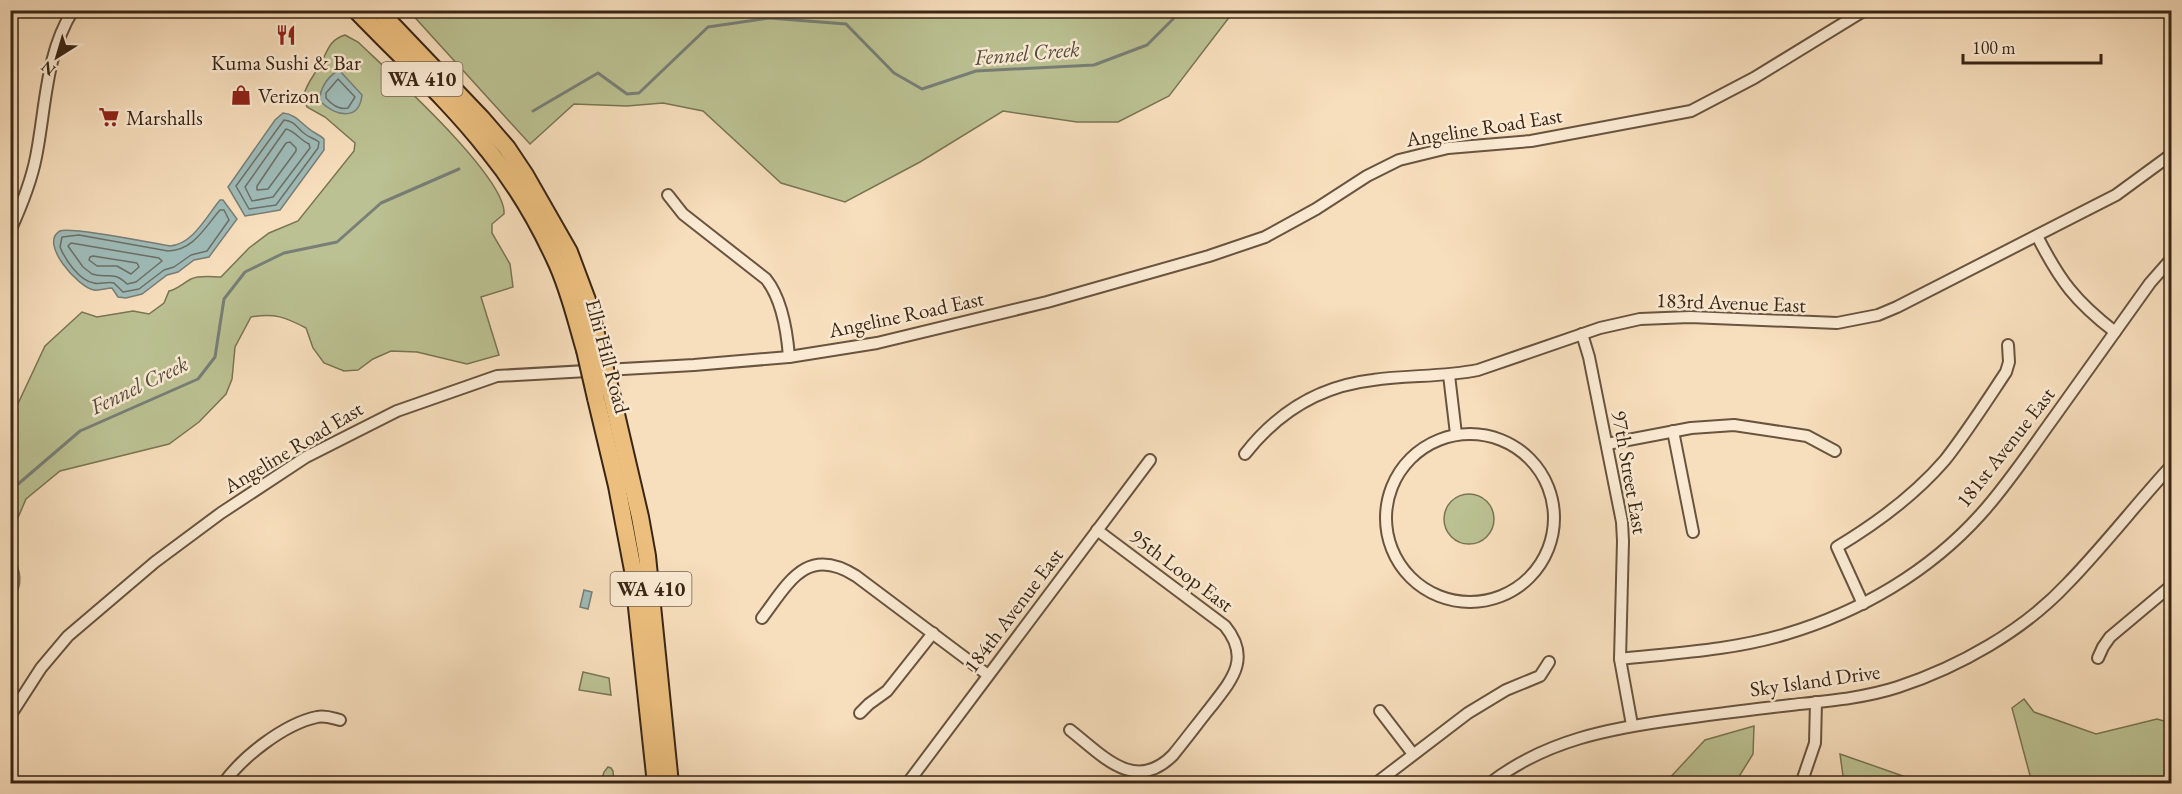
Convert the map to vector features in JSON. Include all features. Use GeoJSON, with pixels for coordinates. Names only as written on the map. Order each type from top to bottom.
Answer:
{"type":"FeatureCollection","features":[{"type":"Feature","properties":{"kind":"highway","name":"Elhi Hill Road"},"geometry":{"type":"LineString","coordinates":[[356,10],[458,116],[511,179],[530,209],[556,260],[592,350]]}},
{"type":"Feature","properties":{"kind":"highway","name":"Elhi Hill Road"},"geometry":{"type":"LineString","coordinates":[[378,10],[507,148],[569,252],[587,300],[592,350],[640,517],[647,556],[670,783]]}},
{"type":"Feature","properties":{"kind":"highway","name":"Elhi Hill Road"},"geometry":{"type":"LineString","coordinates":[[604,397],[617,486],[633,570],[656,783]]}},
{"type":"Feature","properties":{"kind":"street"},"geometry":{"type":"LineString","coordinates":[[10,231],[25,197],[36,158],[47,79],[55,48],[73,10]]}},
{"type":"Feature","properties":{"kind":"street","name":"Angeline Road East"},"geometry":{"type":"LineString","coordinates":[[10,716],[41,669],[68,636],[155,562],[221,513],[306,457],[380,417],[497,376],[694,365],[789,357],[877,343],[1047,302],[1209,256],[1265,237],[1316,209],[1373,173],[1399,160],[1419,154],[1448,148],[1531,141],[1691,111],[1754,78],[1865,10]]}},
{"type":"Feature","properties":{"kind":"street","name":"183rd Avenue East"},"geometry":{"type":"LineString","coordinates":[[1245,454],[1281,416],[1319,394],[1359,382],[1449,375],[1478,370],[1618,323],[1666,317],[1818,324],[1858,320],[1897,307],[2116,195],[2172,154]]}},
{"type":"Feature","properties":{"kind":"street"},"geometry":{"type":"LineString","coordinates":[[668,195],[683,214],[766,279],[771,286],[784,321],[789,357]]}},
{"type":"Feature","properties":{"kind":"street"},"geometry":{"type":"LineString","coordinates":[[2037,236],[2063,284],[2090,313],[2115,332]]}},
{"type":"Feature","properties":{"kind":"street","name":"181st Avenue East"},"geometry":{"type":"LineString","coordinates":[[1620,659],[1755,642],[1816,625],[1890,589],[1936,557],[1980,515],[1999,493],[2150,283],[2172,258]]}},
{"type":"Feature","properties":{"kind":"street","name":"97th Street East"},"geometry":{"type":"LineString","coordinates":[[1582,334],[1589,357],[1622,522],[1620,659],[1632,725]]}},
{"type":"Feature","properties":{"kind":"street"},"geometry":{"type":"LineString","coordinates":[[1863,604],[1837,547],[1893,510],[1945,460],[2006,372],[2009,362],[2008,345]]}},
{"type":"Feature","properties":{"kind":"street"},"geometry":{"type":"LineString","coordinates":[[1449,375],[1456,435]]}},
{"type":"Feature","properties":{"kind":"street"},"geometry":{"type":"LineString","coordinates":[[1607,444],[1711,425],[1734,425],[1807,436],[1835,451]]}},
{"type":"Feature","properties":{"kind":"street"},"geometry":{"type":"LineString","coordinates":[[1673,431],[1693,532]]}},
{"type":"Feature","properties":{"kind":"street"},"geometry":{"type":"LineString","coordinates":[[1482,434],[1498,438],[1519,450],[1544,477],[1553,509],[1550,542],[1538,567],[1512,590],[1485,600],[1471,602],[1451,600],[1429,591],[1400,565],[1388,537],[1386,513],[1388,499],[1395,478],[1402,467],[1431,442],[1456,435],[1482,434]]}},
{"type":"Feature","properties":{"kind":"street","name":"184th Avenue East"},"geometry":{"type":"LineString","coordinates":[[907,783],[1150,460]]}},
{"type":"Feature","properties":{"kind":"street","name":"Sky Island Drive"},"geometry":{"type":"LineString","coordinates":[[1489,783],[1514,766],[1557,745],[1590,734],[1632,725],[1854,698],[1898,687],[1945,669],[2023,623],[2066,586],[2172,465]]}},
{"type":"Feature","properties":{"kind":"street","name":"95th Loop East"},"geometry":{"type":"LineString","coordinates":[[1070,730],[1119,767],[1136,772],[1153,770],[1166,763],[1173,755],[1232,679],[1238,663],[1234,638],[1225,626],[1097,530]]}},
{"type":"Feature","properties":{"kind":"street"},"geometry":{"type":"LineString","coordinates":[[762,618],[800,571],[814,564],[830,564],[846,569],[856,576],[988,675]]}},
{"type":"Feature","properties":{"kind":"street"},"geometry":{"type":"LineString","coordinates":[[2098,658],[2110,637],[2172,585]]}},
{"type":"Feature","properties":{"kind":"street"},"geometry":{"type":"LineString","coordinates":[[860,713],[888,691],[933,633]]}},
{"type":"Feature","properties":{"kind":"street"},"geometry":{"type":"LineString","coordinates":[[1375,783],[1486,701],[1540,676],[1549,662]]}},
{"type":"Feature","properties":{"kind":"street"},"geometry":{"type":"LineString","coordinates":[[1801,783],[1815,743],[1816,702]]}},
{"type":"Feature","properties":{"kind":"street"},"geometry":{"type":"LineString","coordinates":[[1380,711],[1413,754]]}},
{"type":"Feature","properties":{"kind":"street"},"geometry":{"type":"LineString","coordinates":[[223,783],[244,759],[289,729],[317,717],[325,716],[340,720]]}},
{"type":"Feature","properties":{"kind":"green space"},"geometry":{"type":"Polygon","coordinates":[[[409,11],[1234,11],[1169,96],[1118,122],[1077,122],[1003,111],[920,162],[845,202],[781,183],[703,111],[663,103],[627,106],[574,104],[530,144],[409,11]]]}},
{"type":"Feature","properties":{"kind":"green space"},"geometry":{"type":"Polygon","coordinates":[[[345,35],[358,42],[443,125],[487,176],[500,197],[504,214],[492,224],[492,233],[510,264],[513,287],[481,297],[499,355],[467,364],[417,352],[391,351],[373,359],[358,370],[344,371],[324,363],[313,348],[306,328],[280,317],[267,315],[251,317],[235,347],[232,379],[226,394],[199,422],[169,444],[60,471],[26,499],[11,534],[11,415],[45,346],[82,312],[97,317],[133,311],[149,314],[164,303],[169,291],[195,278],[221,277],[249,248],[269,233],[298,221],[354,151],[355,143],[325,117],[307,107],[303,97],[330,46],[335,40],[345,35]]]}},
{"type":"Feature","properties":{"kind":"green space"},"geometry":{"type":"Polygon","coordinates":[[[1464,494],[1474,494],[1487,501],[1494,514],[1494,524],[1487,537],[1474,544],[1464,544],[1455,540],[1448,533],[1444,524],[1444,514],[1448,505],[1455,498],[1464,494]]]}},
{"type":"Feature","properties":{"kind":"green space"},"geometry":{"type":"Polygon","coordinates":[[[10,545],[18,567],[20,581],[16,595],[11,602],[10,545]]]}},
{"type":"Feature","properties":{"kind":"green space"},"geometry":{"type":"Polygon","coordinates":[[[583,672],[609,678],[611,695],[579,690],[583,672]]]}},
{"type":"Feature","properties":{"kind":"green space"},"geometry":{"type":"Polygon","coordinates":[[[2024,699],[2034,712],[2096,734],[2157,719],[2171,723],[2171,783],[2032,783],[2012,708],[2024,699]]]}},
{"type":"Feature","properties":{"kind":"green space"},"geometry":{"type":"Polygon","coordinates":[[[1754,726],[1753,754],[1735,783],[1665,783],[1705,740],[1754,726]]]}},
{"type":"Feature","properties":{"kind":"green space"},"geometry":{"type":"Polygon","coordinates":[[[1840,754],[1923,783],[1844,783],[1840,754]]]}},
{"type":"Feature","properties":{"kind":"green space"},"geometry":{"type":"Polygon","coordinates":[[[608,767],[613,771],[614,783],[601,781],[608,767]]]}},
{"type":"Feature","properties":{"kind":"water"},"geometry":{"type":"Polygon","coordinates":[[[339,70],[362,95],[360,104],[351,113],[339,113],[320,101],[325,83],[339,70]]]}},
{"type":"Feature","properties":{"kind":"water"},"geometry":{"type":"Polygon","coordinates":[[[283,113],[294,117],[324,139],[324,150],[280,210],[245,216],[228,187],[275,120],[283,113]]]}},
{"type":"Feature","properties":{"kind":"water"},"geometry":{"type":"Polygon","coordinates":[[[220,200],[223,200],[237,219],[209,257],[194,260],[178,272],[167,275],[142,294],[126,298],[118,297],[112,288],[94,290],[87,287],[79,282],[63,264],[54,245],[55,237],[60,231],[67,230],[170,246],[178,244],[198,229],[220,200]]]}},
{"type":"Feature","properties":{"kind":"water"},"geometry":{"type":"Polygon","coordinates":[[[584,590],[592,592],[588,609],[580,607],[584,590]]]}},
{"type":"Feature","properties":{"kind":"waterway","name":"Fennel Creek"},"geometry":{"type":"LineString","coordinates":[[533,111],[598,73],[627,94],[639,93],[708,27],[769,18],[846,24],[894,73],[922,89],[976,71],[1094,65],[1147,45],[1182,10]]}},
{"type":"Feature","properties":{"kind":"waterway","name":"Fennel Creek"},"geometry":{"type":"LineString","coordinates":[[10,491],[80,431],[198,379],[215,357],[224,299],[245,272],[284,253],[337,242],[381,203],[459,169]]}},
{"type":"Feature","properties":{"kind":"place","name":"Kuma Sushi & Bar"},"geometry":{"type":"Point","coordinates":[286,35]}},
{"type":"Feature","properties":{"kind":"place","name":"Verizon"},"geometry":{"type":"Point","coordinates":[241,95]}},
{"type":"Feature","properties":{"kind":"place","name":"Marshalls"},"geometry":{"type":"Point","coordinates":[109,117]}}]}
